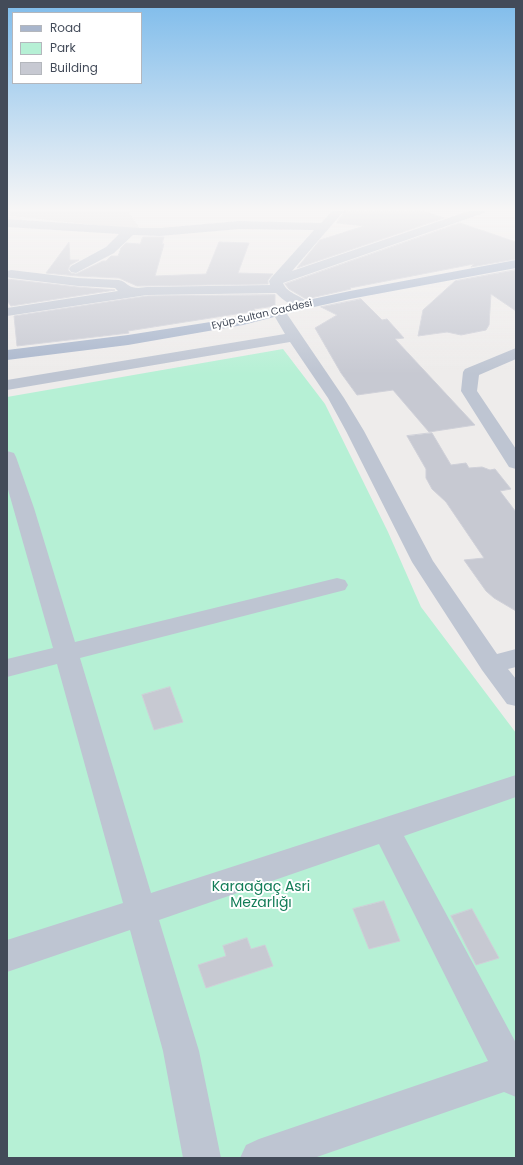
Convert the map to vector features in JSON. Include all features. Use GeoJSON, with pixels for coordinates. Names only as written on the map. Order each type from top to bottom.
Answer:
{"type":"FeatureCollection","features":[{"type":"Feature","properties":{"kind":"main road","name":"Eyüp Sultan Caddesi"},"geometry":{"type":"LineString","coordinates":[[7,354],[128,340],[243,321],[303,305],[509,265]]}},
{"type":"Feature","properties":{"kind":"main road"},"geometry":{"type":"LineString","coordinates":[[243,321],[282,317],[516,274]]}},
{"type":"Feature","properties":{"kind":"street"},"geometry":{"type":"LineString","coordinates":[[76,269],[83,265]]}},
{"type":"Feature","properties":{"kind":"street"},"geometry":{"type":"LineString","coordinates":[[278,285],[293,265]]}},
{"type":"Feature","properties":{"kind":"street"},"geometry":{"type":"LineString","coordinates":[[7,312],[147,291],[278,285],[331,265]]}},
{"type":"Feature","properties":{"kind":"street"},"geometry":{"type":"LineString","coordinates":[[11,274],[78,282],[119,284],[124,289],[147,291]]}},
{"type":"Feature","properties":{"kind":"street"},"geometry":{"type":"LineString","coordinates":[[278,285],[303,305]]}},
{"type":"Feature","properties":{"kind":"street"},"geometry":{"type":"LineString","coordinates":[[282,317],[336,398],[424,562],[491,664],[516,697]]}},
{"type":"Feature","properties":{"kind":"street"},"geometry":{"type":"LineString","coordinates":[[7,385],[294,337]]}},
{"type":"Feature","properties":{"kind":"street"},"geometry":{"type":"LineString","coordinates":[[516,353],[470,372],[469,391],[516,463]]}},
{"type":"Feature","properties":{"kind":"street"},"geometry":{"type":"LineString","coordinates":[[7,457],[16,510],[66,653],[181,1051],[202,1158]]}},
{"type":"Feature","properties":{"kind":"street"},"geometry":{"type":"LineString","coordinates":[[7,668],[337,585]]}},
{"type":"Feature","properties":{"kind":"street"},"geometry":{"type":"LineString","coordinates":[[491,664],[516,658]]}},
{"type":"Feature","properties":{"kind":"street"},"geometry":{"type":"LineString","coordinates":[[7,956],[516,786]]}},
{"type":"Feature","properties":{"kind":"street"},"geometry":{"type":"LineString","coordinates":[[259,1158],[514,1075],[386,830]]}},
{"type":"Feature","properties":{"kind":"green space","name":"Karaağaç Asri Mezarlığı"},"geometry":{"type":"Polygon","coordinates":[[[283,349],[325,404],[388,532],[421,607],[516,733],[516,1158],[7,1158],[7,397],[283,349]]]}},
{"type":"Feature","properties":{"kind":"building"},"geometry":{"type":"Polygon","coordinates":[[[52,265],[70,265],[68,270],[71,273],[76,274],[94,265],[158,265],[155,276],[206,274],[210,265],[241,265],[238,273],[273,274],[268,280],[268,284],[137,286],[119,278],[46,273],[52,265]]]}},
{"type":"Feature","properties":{"kind":"building"},"geometry":{"type":"Polygon","coordinates":[[[338,265],[467,265],[350,288],[351,289],[306,299],[289,289],[285,284],[338,265]]]}},
{"type":"Feature","properties":{"kind":"building"},"geometry":{"type":"Polygon","coordinates":[[[516,270],[516,311],[491,294],[489,325],[486,330],[461,335],[447,332],[418,336],[423,310],[455,281],[516,270]]]}},
{"type":"Feature","properties":{"kind":"building"},"geometry":{"type":"Polygon","coordinates":[[[7,279],[115,290],[11,306],[7,301],[7,279]]]}},
{"type":"Feature","properties":{"kind":"building"},"geometry":{"type":"Polygon","coordinates":[[[275,295],[275,306],[254,309],[255,311],[128,331],[129,333],[17,346],[14,316],[147,296],[275,295]]]}},
{"type":"Feature","properties":{"kind":"building"},"geometry":{"type":"Polygon","coordinates":[[[361,299],[382,320],[387,319],[404,338],[395,339],[475,425],[429,432],[393,390],[357,395],[341,373],[315,328],[337,315],[321,307],[361,299]]]}},
{"type":"Feature","properties":{"kind":"building"},"geometry":{"type":"Polygon","coordinates":[[[432,433],[451,465],[466,463],[469,468],[482,467],[490,470],[495,469],[511,489],[500,491],[516,512],[516,611],[494,598],[486,591],[464,560],[484,558],[446,502],[432,489],[426,478],[426,469],[407,436],[432,433]]]}},
{"type":"Feature","properties":{"kind":"building"},"geometry":{"type":"Polygon","coordinates":[[[170,687],[183,722],[154,730],[142,695],[170,687]]]}},
{"type":"Feature","properties":{"kind":"building"},"geometry":{"type":"Polygon","coordinates":[[[384,901],[400,941],[369,949],[353,909],[384,901]]]}},
{"type":"Feature","properties":{"kind":"building"},"geometry":{"type":"Polygon","coordinates":[[[472,909],[499,958],[476,965],[451,916],[472,909]]]}},
{"type":"Feature","properties":{"kind":"building"},"geometry":{"type":"Polygon","coordinates":[[[247,938],[251,949],[265,945],[273,966],[206,988],[198,965],[226,956],[223,946],[247,938]]]}}]}
